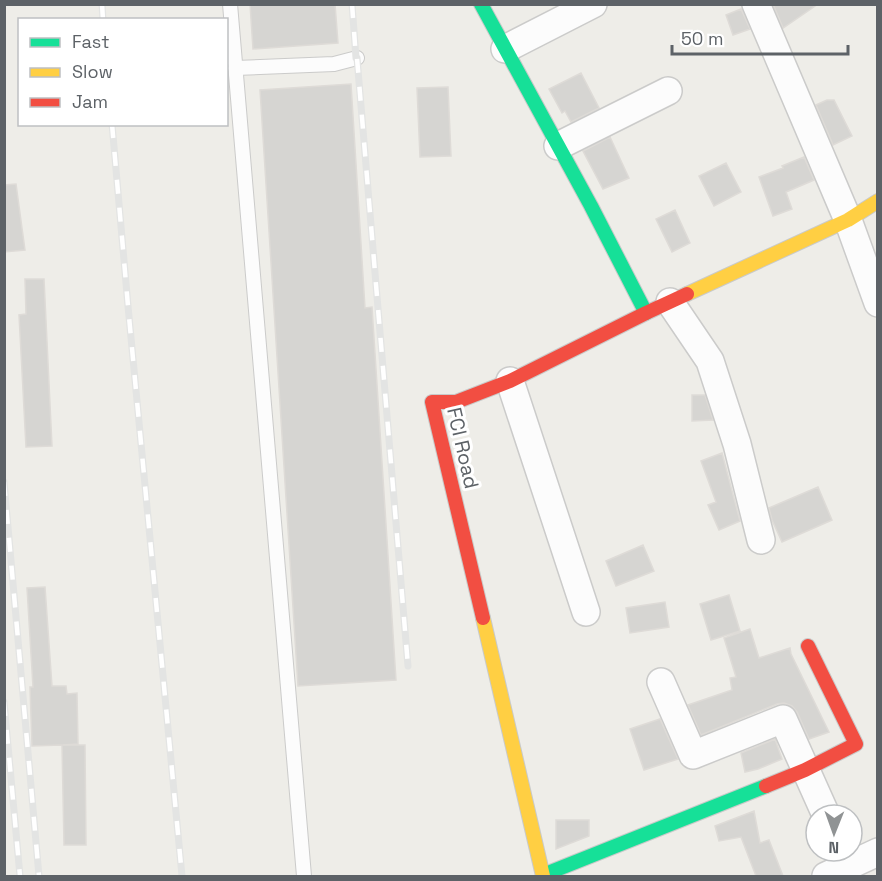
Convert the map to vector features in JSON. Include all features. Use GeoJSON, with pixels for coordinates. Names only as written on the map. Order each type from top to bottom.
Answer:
{"type":"FeatureCollection","features":[{"type":"Feature","properties":{"kind":"street"},"geometry":{"type":"LineString","coordinates":[[481,4],[591,206],[646,313]]}},
{"type":"Feature","properties":{"kind":"street"},"geometry":{"type":"LineString","coordinates":[[505,49],[593,4]]}},
{"type":"Feature","properties":{"kind":"street"},"geometry":{"type":"LineString","coordinates":[[756,4],[848,220],[876,297]]}},
{"type":"Feature","properties":{"kind":"street"},"geometry":{"type":"LineString","coordinates":[[558,146],[668,91]]}},
{"type":"Feature","properties":{"kind":"street","name":"FCI Road"},"geometry":{"type":"LineString","coordinates":[[543,876],[432,402],[456,402],[510,381],[646,313],[848,220],[878,201]]}},
{"type":"Feature","properties":{"kind":"street"},"geometry":{"type":"LineString","coordinates":[[670,302],[710,361],[737,444],[761,540]]}},
{"type":"Feature","properties":{"kind":"street"},"geometry":{"type":"LineString","coordinates":[[510,381],[586,612]]}},
{"type":"Feature","properties":{"kind":"street"},"geometry":{"type":"LineString","coordinates":[[543,876],[805,770],[856,744],[808,646]]}},
{"type":"Feature","properties":{"kind":"street"},"geometry":{"type":"LineString","coordinates":[[661,682],[693,755],[783,719],[820,803]]}},
{"type":"Feature","properties":{"kind":"street"},"geometry":{"type":"LineString","coordinates":[[840,864],[878,852]]}},
{"type":"Feature","properties":{"kind":"lane"},"geometry":{"type":"LineString","coordinates":[[230,4],[304,876]]}},
{"type":"Feature","properties":{"kind":"lane"},"geometry":{"type":"LineString","coordinates":[[235,68],[334,63],[357,58]]}},
{"type":"Feature","properties":{"kind":"building"},"geometry":{"type":"Polygon","coordinates":[[[250,4],[335,4],[338,43],[253,49],[250,4]]]}},
{"type":"Feature","properties":{"kind":"building"},"geometry":{"type":"Polygon","coordinates":[[[773,4],[818,4],[783,28],[773,4]]]}},
{"type":"Feature","properties":{"kind":"building"},"geometry":{"type":"Polygon","coordinates":[[[741,9],[750,29],[733,35],[726,15],[741,9]]]}},
{"type":"Feature","properties":{"kind":"building"},"geometry":{"type":"Polygon","coordinates":[[[581,73],[599,108],[571,122],[565,111],[562,113],[549,89],[581,73]]]}},
{"type":"Feature","properties":{"kind":"building"},"geometry":{"type":"Polygon","coordinates":[[[351,84],[365,308],[372,307],[396,680],[298,686],[260,90],[351,84]]]}},
{"type":"Feature","properties":{"kind":"building"},"geometry":{"type":"Polygon","coordinates":[[[448,87],[451,156],[420,157],[417,88],[448,87]]]}},
{"type":"Feature","properties":{"kind":"building"},"geometry":{"type":"Polygon","coordinates":[[[827,100],[834,100],[852,136],[833,145],[816,105],[827,100]]]}},
{"type":"Feature","properties":{"kind":"building"},"geometry":{"type":"Polygon","coordinates":[[[610,137],[629,178],[603,189],[583,151],[610,137]]]}},
{"type":"Feature","properties":{"kind":"building"},"geometry":{"type":"Polygon","coordinates":[[[804,157],[814,180],[786,192],[792,209],[773,216],[759,177],[804,157]]]}},
{"type":"Feature","properties":{"kind":"building"},"geometry":{"type":"Polygon","coordinates":[[[726,163],[741,192],[714,206],[699,176],[726,163]]]}},
{"type":"Feature","properties":{"kind":"building"},"geometry":{"type":"Polygon","coordinates":[[[16,184],[25,250],[4,252],[4,185],[16,184]]]}},
{"type":"Feature","properties":{"kind":"building"},"geometry":{"type":"Polygon","coordinates":[[[675,210],[690,243],[672,252],[656,219],[675,210]]]}},
{"type":"Feature","properties":{"kind":"building"},"geometry":{"type":"Polygon","coordinates":[[[25,279],[44,279],[52,446],[26,447],[19,315],[26,314],[25,279]]]}},
{"type":"Feature","properties":{"kind":"building"},"geometry":{"type":"Polygon","coordinates":[[[692,395],[705,395],[713,420],[692,421],[692,395]]]}},
{"type":"Feature","properties":{"kind":"building"},"geometry":{"type":"Polygon","coordinates":[[[722,453],[740,521],[719,530],[708,505],[716,502],[701,461],[722,453]]]}},
{"type":"Feature","properties":{"kind":"building"},"geometry":{"type":"Polygon","coordinates":[[[818,487],[832,520],[782,542],[769,508],[818,487]]]}},
{"type":"Feature","properties":{"kind":"building"},"geometry":{"type":"Polygon","coordinates":[[[643,545],[654,571],[616,586],[606,561],[643,545]]]}},
{"type":"Feature","properties":{"kind":"building"},"geometry":{"type":"Polygon","coordinates":[[[45,587],[52,686],[66,686],[67,694],[77,693],[78,744],[63,745],[85,745],[86,845],[64,845],[62,745],[32,746],[30,687],[33,687],[27,588],[45,587]]]}},
{"type":"Feature","properties":{"kind":"building"},"geometry":{"type":"Polygon","coordinates":[[[729,595],[740,631],[711,640],[700,604],[729,595]]]}},
{"type":"Feature","properties":{"kind":"building"},"geometry":{"type":"Polygon","coordinates":[[[665,602],[669,627],[630,633],[626,608],[665,602]]]}},
{"type":"Feature","properties":{"kind":"building"},"geometry":{"type":"Polygon","coordinates":[[[750,629],[759,658],[790,648],[829,732],[809,739],[797,712],[792,706],[784,703],[701,735],[688,705],[732,690],[730,678],[736,677],[724,638],[750,629]]]}},
{"type":"Feature","properties":{"kind":"building"},"geometry":{"type":"Polygon","coordinates":[[[660,719],[678,759],[644,770],[630,729],[660,719]]]}},
{"type":"Feature","properties":{"kind":"building"},"geometry":{"type":"Polygon","coordinates":[[[775,739],[782,759],[745,772],[741,753],[775,739]]]}},
{"type":"Feature","properties":{"kind":"building"},"geometry":{"type":"Polygon","coordinates":[[[754,811],[760,843],[769,840],[783,876],[756,876],[741,837],[719,841],[715,826],[754,811]]]}},
{"type":"Feature","properties":{"kind":"building"},"geometry":{"type":"Polygon","coordinates":[[[556,820],[589,820],[589,836],[556,849],[556,820]]]}},
{"type":"Feature","properties":{"kind":"railway"},"geometry":{"type":"LineString","coordinates":[[102,4],[103,18]]}},
{"type":"Feature","properties":{"kind":"railway"},"geometry":{"type":"LineString","coordinates":[[352,4],[408,666]]}},
{"type":"Feature","properties":{"kind":"railway"},"geometry":{"type":"LineString","coordinates":[[112,126],[182,876]]}},
{"type":"Feature","properties":{"kind":"railway"},"geometry":{"type":"LineString","coordinates":[[4,482],[39,876]]}},
{"type":"Feature","properties":{"kind":"railway"},"geometry":{"type":"LineString","coordinates":[[4,702],[20,876]]}},
{"type":"Feature","properties":{"kind":"traffic: fast"},"geometry":{"type":"LineString","coordinates":[[481,4],[591,206],[646,313]]}},
{"type":"Feature","properties":{"kind":"traffic: fast"},"geometry":{"type":"LineString","coordinates":[[543,875],[766,786]]}},
{"type":"Feature","properties":{"kind":"traffic: slow"},"geometry":{"type":"LineString","coordinates":[[687,294],[848,220],[878,201]]}},
{"type":"Feature","properties":{"kind":"traffic: slow"},"geometry":{"type":"LineString","coordinates":[[483,618],[543,876]]}},
{"type":"Feature","properties":{"kind":"traffic: jam"},"geometry":{"type":"LineString","coordinates":[[483,618],[432,402],[456,402],[510,381],[687,294]]}},
{"type":"Feature","properties":{"kind":"traffic: jam"},"geometry":{"type":"LineString","coordinates":[[766,786],[805,770],[856,744],[808,646]]}}]}
